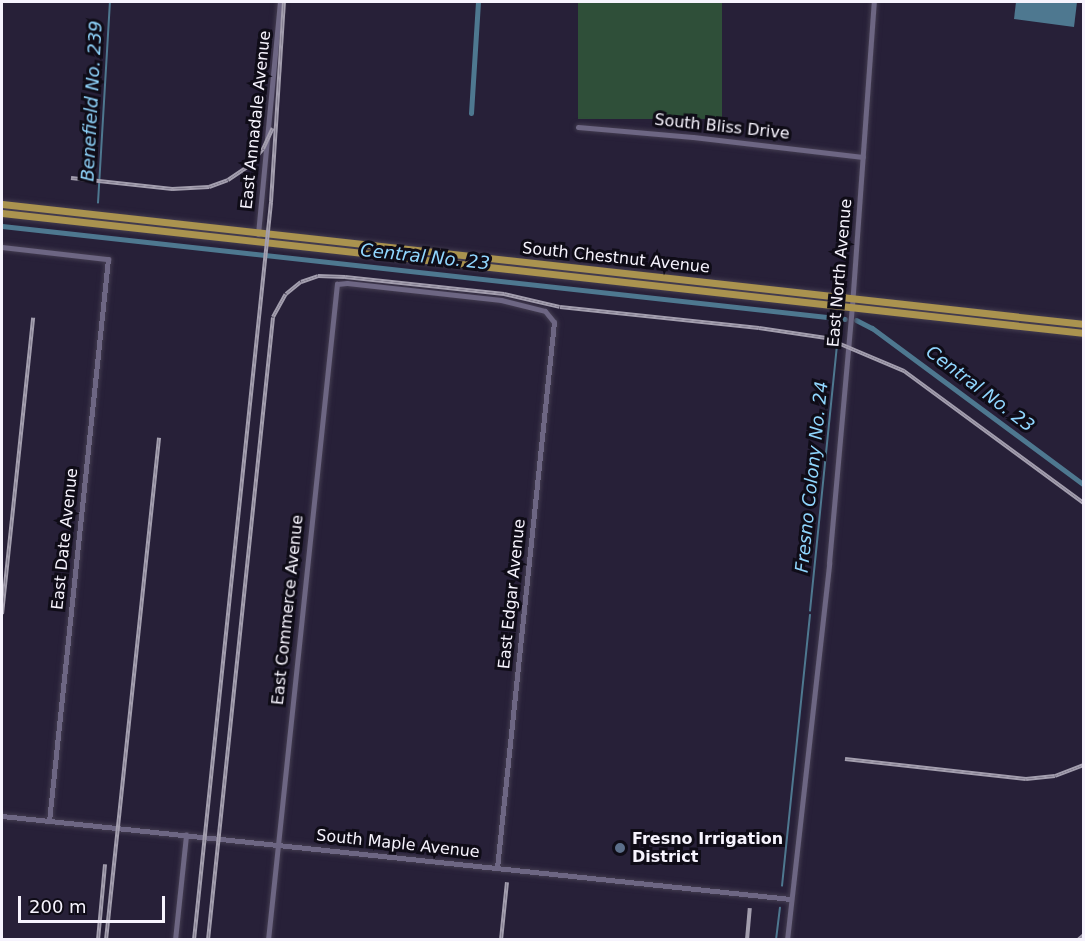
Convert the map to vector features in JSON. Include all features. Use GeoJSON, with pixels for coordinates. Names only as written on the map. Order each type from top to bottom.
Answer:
{"type":"FeatureCollection","features":[{"type":"Feature","properties":{"kind":"main road","name":"South Chestnut Avenue"},"geometry":{"type":"LineString","coordinates":[[2,204],[1083,324]]}},
{"type":"Feature","properties":{"kind":"main road","name":"South Chestnut Avenue"},"geometry":{"type":"LineString","coordinates":[[2,213],[560,274],[852,310],[1083,333]]}},
{"type":"Feature","properties":{"kind":"main road"},"geometry":{"type":"LineString","coordinates":[[560,265],[560,274]]}},
{"type":"Feature","properties":{"kind":"street","name":"East Annadale Avenue"},"geometry":{"type":"LineString","coordinates":[[257,241],[280,2]]}},
{"type":"Feature","properties":{"kind":"street","name":"East North Avenue"},"geometry":{"type":"LineString","coordinates":[[787,939],[826,597],[852,310],[874,2]]}},
{"type":"Feature","properties":{"kind":"street","name":"South Bliss Drive"},"geometry":{"type":"LineString","coordinates":[[578,127],[693,137],[863,158]]}},
{"type":"Feature","properties":{"kind":"street","name":"East Date Avenue"},"geometry":{"type":"LineString","coordinates":[[2,247],[108,259],[49,821]]}},
{"type":"Feature","properties":{"kind":"street","name":"East Edgar Avenue"},"geometry":{"type":"LineString","coordinates":[[337,284],[347,283],[501,300],[545,311],[554,322],[497,868]]}},
{"type":"Feature","properties":{"kind":"street","name":"East Commerce Avenue"},"geometry":{"type":"LineString","coordinates":[[268,939],[276,845],[337,284]]}},
{"type":"Feature","properties":{"kind":"street","name":"South Maple Avenue"},"geometry":{"type":"LineString","coordinates":[[2,816],[791,899]]}},
{"type":"Feature","properties":{"kind":"street"},"geometry":{"type":"LineString","coordinates":[[175,939],[186,836]]}},
{"type":"Feature","properties":{"kind":"green space"},"geometry":{"type":"Polygon","coordinates":[[[578,2],[722,2],[722,119],[578,119],[578,2]]]}},
{"type":"Feature","properties":{"kind":"water"},"geometry":{"type":"Polygon","coordinates":[[[1016,2],[1077,2],[1074,27],[1014,19],[1016,2]]]}},
{"type":"Feature","properties":{"kind":"waterway","name":"Benefield No. 239"},"geometry":{"type":"LineString","coordinates":[[98,203],[110,2]]}},
{"type":"Feature","properties":{"kind":"waterway"},"geometry":{"type":"LineString","coordinates":[[471,113],[478,2]]}},
{"type":"Feature","properties":{"kind":"waterway","name":"Central No. 23"},"geometry":{"type":"LineString","coordinates":[[2,226],[845,319]]}},
{"type":"Feature","properties":{"kind":"waterway","name":"Central No. 23"},"geometry":{"type":"LineString","coordinates":[[856,320],[872,328],[1084,485]]}},
{"type":"Feature","properties":{"kind":"waterway","name":"Fresno Colony No. 24"},"geometry":{"type":"LineString","coordinates":[[838,333],[839,326]]}},
{"type":"Feature","properties":{"kind":"waterway","name":"Fresno Colony No. 24"},"geometry":{"type":"LineString","coordinates":[[810,611],[837,345]]}},
{"type":"Feature","properties":{"kind":"waterway","name":"Fresno Colony No. 24"},"geometry":{"type":"LineString","coordinates":[[782,886],[810,615]]}},
{"type":"Feature","properties":{"kind":"waterway","name":"Fresno Colony No. 24"},"geometry":{"type":"LineString","coordinates":[[776,940],[780,908]]}},
{"type":"Feature","properties":{"kind":"railway"},"geometry":{"type":"LineString","coordinates":[[194,940],[271,202],[284,2]]}},
{"type":"Feature","properties":{"kind":"railway"},"geometry":{"type":"LineString","coordinates":[[71,178],[172,189],[209,187],[228,180],[249,166],[263,149],[273,128]]}},
{"type":"Feature","properties":{"kind":"railway"},"geometry":{"type":"LineString","coordinates":[[208,940],[273,317],[286,294],[301,282],[318,276],[345,277],[504,294],[560,307],[759,328],[826,338],[904,371],[1084,503]]}},
{"type":"Feature","properties":{"kind":"railway"},"geometry":{"type":"LineString","coordinates":[[2,614],[33,318]]}},
{"type":"Feature","properties":{"kind":"railway"},"geometry":{"type":"LineString","coordinates":[[106,940],[159,438]]}},
{"type":"Feature","properties":{"kind":"railway"},"geometry":{"type":"LineString","coordinates":[[845,759],[1026,779],[1055,776],[1084,765]]}},
{"type":"Feature","properties":{"kind":"railway"},"geometry":{"type":"LineString","coordinates":[[98,940],[105,864]]}},
{"type":"Feature","properties":{"kind":"railway"},"geometry":{"type":"LineString","coordinates":[[501,940],[507,882]]}},
{"type":"Feature","properties":{"kind":"railway"},"geometry":{"type":"LineString","coordinates":[[747,940],[750,908]]}},
{"type":"Feature","properties":{"kind":"railway"},"geometry":{"type":"LineString","coordinates":[[1078,940],[1084,935]]}},
{"type":"Feature","properties":{"kind":"place","name":"Fresno Irrigation District"},"geometry":{"type":"Point","coordinates":[620,848]}}]}
